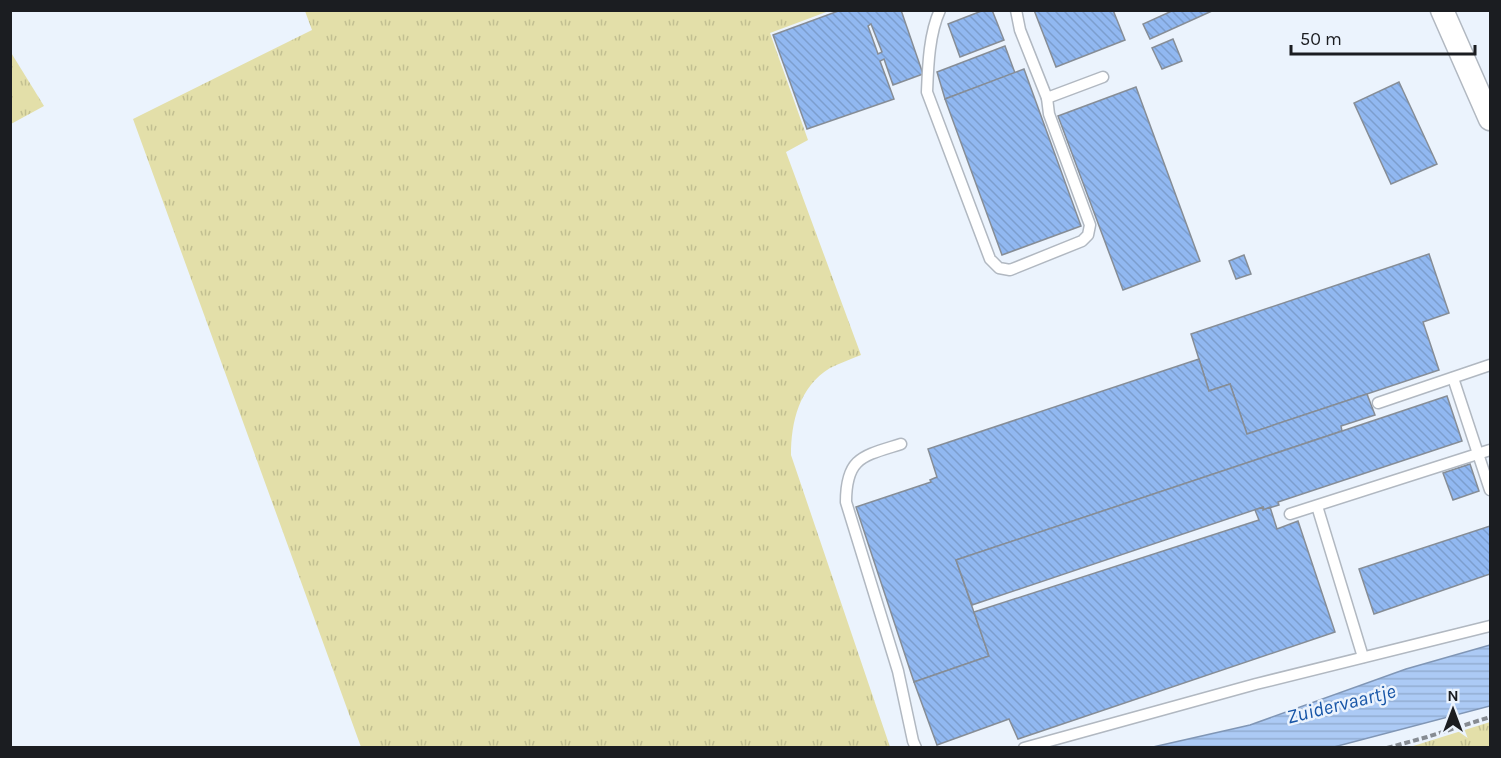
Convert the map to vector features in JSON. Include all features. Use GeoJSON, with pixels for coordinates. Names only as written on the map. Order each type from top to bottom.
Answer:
{"type":"FeatureCollection","features":[{"type":"Feature","properties":{"kind":"street"},"geometry":{"type":"LineString","coordinates":[[1442,10],[1491,118]]}},
{"type":"Feature","properties":{"kind":"lane"},"geometry":{"type":"LineString","coordinates":[[940,10],[934,29],[927,92],[990,259],[999,268],[1010,270],[1082,241],[1088,235],[1090,225],[1049,114],[1047,98],[1020,30],[1016,10]]}},
{"type":"Feature","properties":{"kind":"lane"},"geometry":{"type":"LineString","coordinates":[[1047,98],[1103,77]]}},
{"type":"Feature","properties":{"kind":"lane"},"geometry":{"type":"LineString","coordinates":[[1378,403],[1491,365]]}},
{"type":"Feature","properties":{"kind":"lane"},"geometry":{"type":"LineString","coordinates":[[1453,378],[1491,490]]}},
{"type":"Feature","properties":{"kind":"lane"},"geometry":{"type":"LineString","coordinates":[[901,444],[867,454],[853,466],[846,484],[846,502],[898,671],[916,747]]}},
{"type":"Feature","properties":{"kind":"lane"},"geometry":{"type":"LineString","coordinates":[[1290,514],[1491,450]]}},
{"type":"Feature","properties":{"kind":"lane"},"geometry":{"type":"LineString","coordinates":[[1317,506],[1363,657]]}},
{"type":"Feature","properties":{"kind":"lane"},"geometry":{"type":"LineString","coordinates":[[1024,747],[1156,710],[1491,626]]}},
{"type":"Feature","properties":{"kind":"path"},"geometry":{"type":"LineString","coordinates":[[1387,747],[1491,717]]}},
{"type":"Feature","properties":{"kind":"green space"},"geometry":{"type":"Polygon","coordinates":[[[305,11],[829,11],[770,33],[808,140],[786,152],[861,355],[830,368],[819,376],[804,395],[795,418],[791,455],[890,747],[361,747],[133,119],[312,30],[305,11]]]}},
{"type":"Feature","properties":{"kind":"green space"},"geometry":{"type":"Polygon","coordinates":[[[10,51],[44,106],[11,124],[10,124],[10,51]]]}},
{"type":"Feature","properties":{"kind":"green space"},"geometry":{"type":"Polygon","coordinates":[[[1490,722],[1490,747],[1410,747],[1490,722]]]}},
{"type":"Feature","properties":{"kind":"water","name":"Zuidervaartje"},"geometry":{"type":"Polygon","coordinates":[[[1490,645],[1490,706],[1334,747],[1153,747],[1250,725],[1406,669],[1490,645]]]}},
{"type":"Feature","properties":{"kind":"building"},"geometry":{"type":"Polygon","coordinates":[[[841,10],[901,10],[923,74],[893,85],[884,59],[880,61],[894,99],[807,129],[773,35],[841,10]],[[871,24],[868,26],[878,54],[882,52],[871,24]]]}},
{"type":"Feature","properties":{"kind":"building"},"geometry":{"type":"Polygon","coordinates":[[[984,10],[992,10],[1004,40],[960,57],[948,24],[984,10]]]}},
{"type":"Feature","properties":{"kind":"building"},"geometry":{"type":"Polygon","coordinates":[[[1034,10],[1113,10],[1125,40],[1056,67],[1034,10]]]}},
{"type":"Feature","properties":{"kind":"building"},"geometry":{"type":"Polygon","coordinates":[[[1174,10],[1212,11],[1150,39],[1143,24],[1174,10]]]}},
{"type":"Feature","properties":{"kind":"building"},"geometry":{"type":"Polygon","coordinates":[[[1173,39],[1182,61],[1162,69],[1152,48],[1173,39]]]}},
{"type":"Feature","properties":{"kind":"building"},"geometry":{"type":"Polygon","coordinates":[[[1005,46],[1015,73],[945,99],[937,72],[1005,46]]]}},
{"type":"Feature","properties":{"kind":"building"},"geometry":{"type":"Polygon","coordinates":[[[1024,69],[1081,226],[1002,255],[945,99],[1024,69]]]}},
{"type":"Feature","properties":{"kind":"building"},"geometry":{"type":"Polygon","coordinates":[[[1399,82],[1437,164],[1391,184],[1354,103],[1399,82]]]}},
{"type":"Feature","properties":{"kind":"building"},"geometry":{"type":"Polygon","coordinates":[[[1136,87],[1200,261],[1123,290],[1058,116],[1136,87]]]}},
{"type":"Feature","properties":{"kind":"building"},"geometry":{"type":"Polygon","coordinates":[[[1429,254],[1449,313],[1423,322],[1439,370],[1247,434],[1230,384],[1209,391],[1191,334],[1429,254]]]}},
{"type":"Feature","properties":{"kind":"building"},"geometry":{"type":"Polygon","coordinates":[[[1244,255],[1251,274],[1236,279],[1229,261],[1244,255]]]}},
{"type":"Feature","properties":{"kind":"building"},"geometry":{"type":"Polygon","coordinates":[[[1199,359],[1209,391],[1230,384],[1247,434],[1367,394],[1375,415],[1341,426],[1342,431],[956,560],[989,656],[914,682],[856,507],[931,482],[930,480],[937,477],[928,449],[1199,359]]]}},
{"type":"Feature","properties":{"kind":"building"},"geometry":{"type":"Polygon","coordinates":[[[1447,396],[1462,441],[1278,502],[1279,505],[1263,510],[1263,507],[972,605],[956,560],[1447,396]]]}},
{"type":"Feature","properties":{"kind":"building"},"geometry":{"type":"Polygon","coordinates":[[[1470,464],[1479,491],[1453,500],[1443,473],[1470,464]]]}},
{"type":"Feature","properties":{"kind":"building"},"geometry":{"type":"Polygon","coordinates":[[[1263,507],[1263,510],[1270,507],[1277,529],[1298,521],[1335,632],[1018,739],[1009,719],[937,745],[914,682],[989,656],[974,612],[1259,520],[1255,510],[1263,507]]]}},
{"type":"Feature","properties":{"kind":"building"},"geometry":{"type":"Polygon","coordinates":[[[1490,526],[1490,574],[1374,614],[1359,569],[1490,526]]]}}]}
